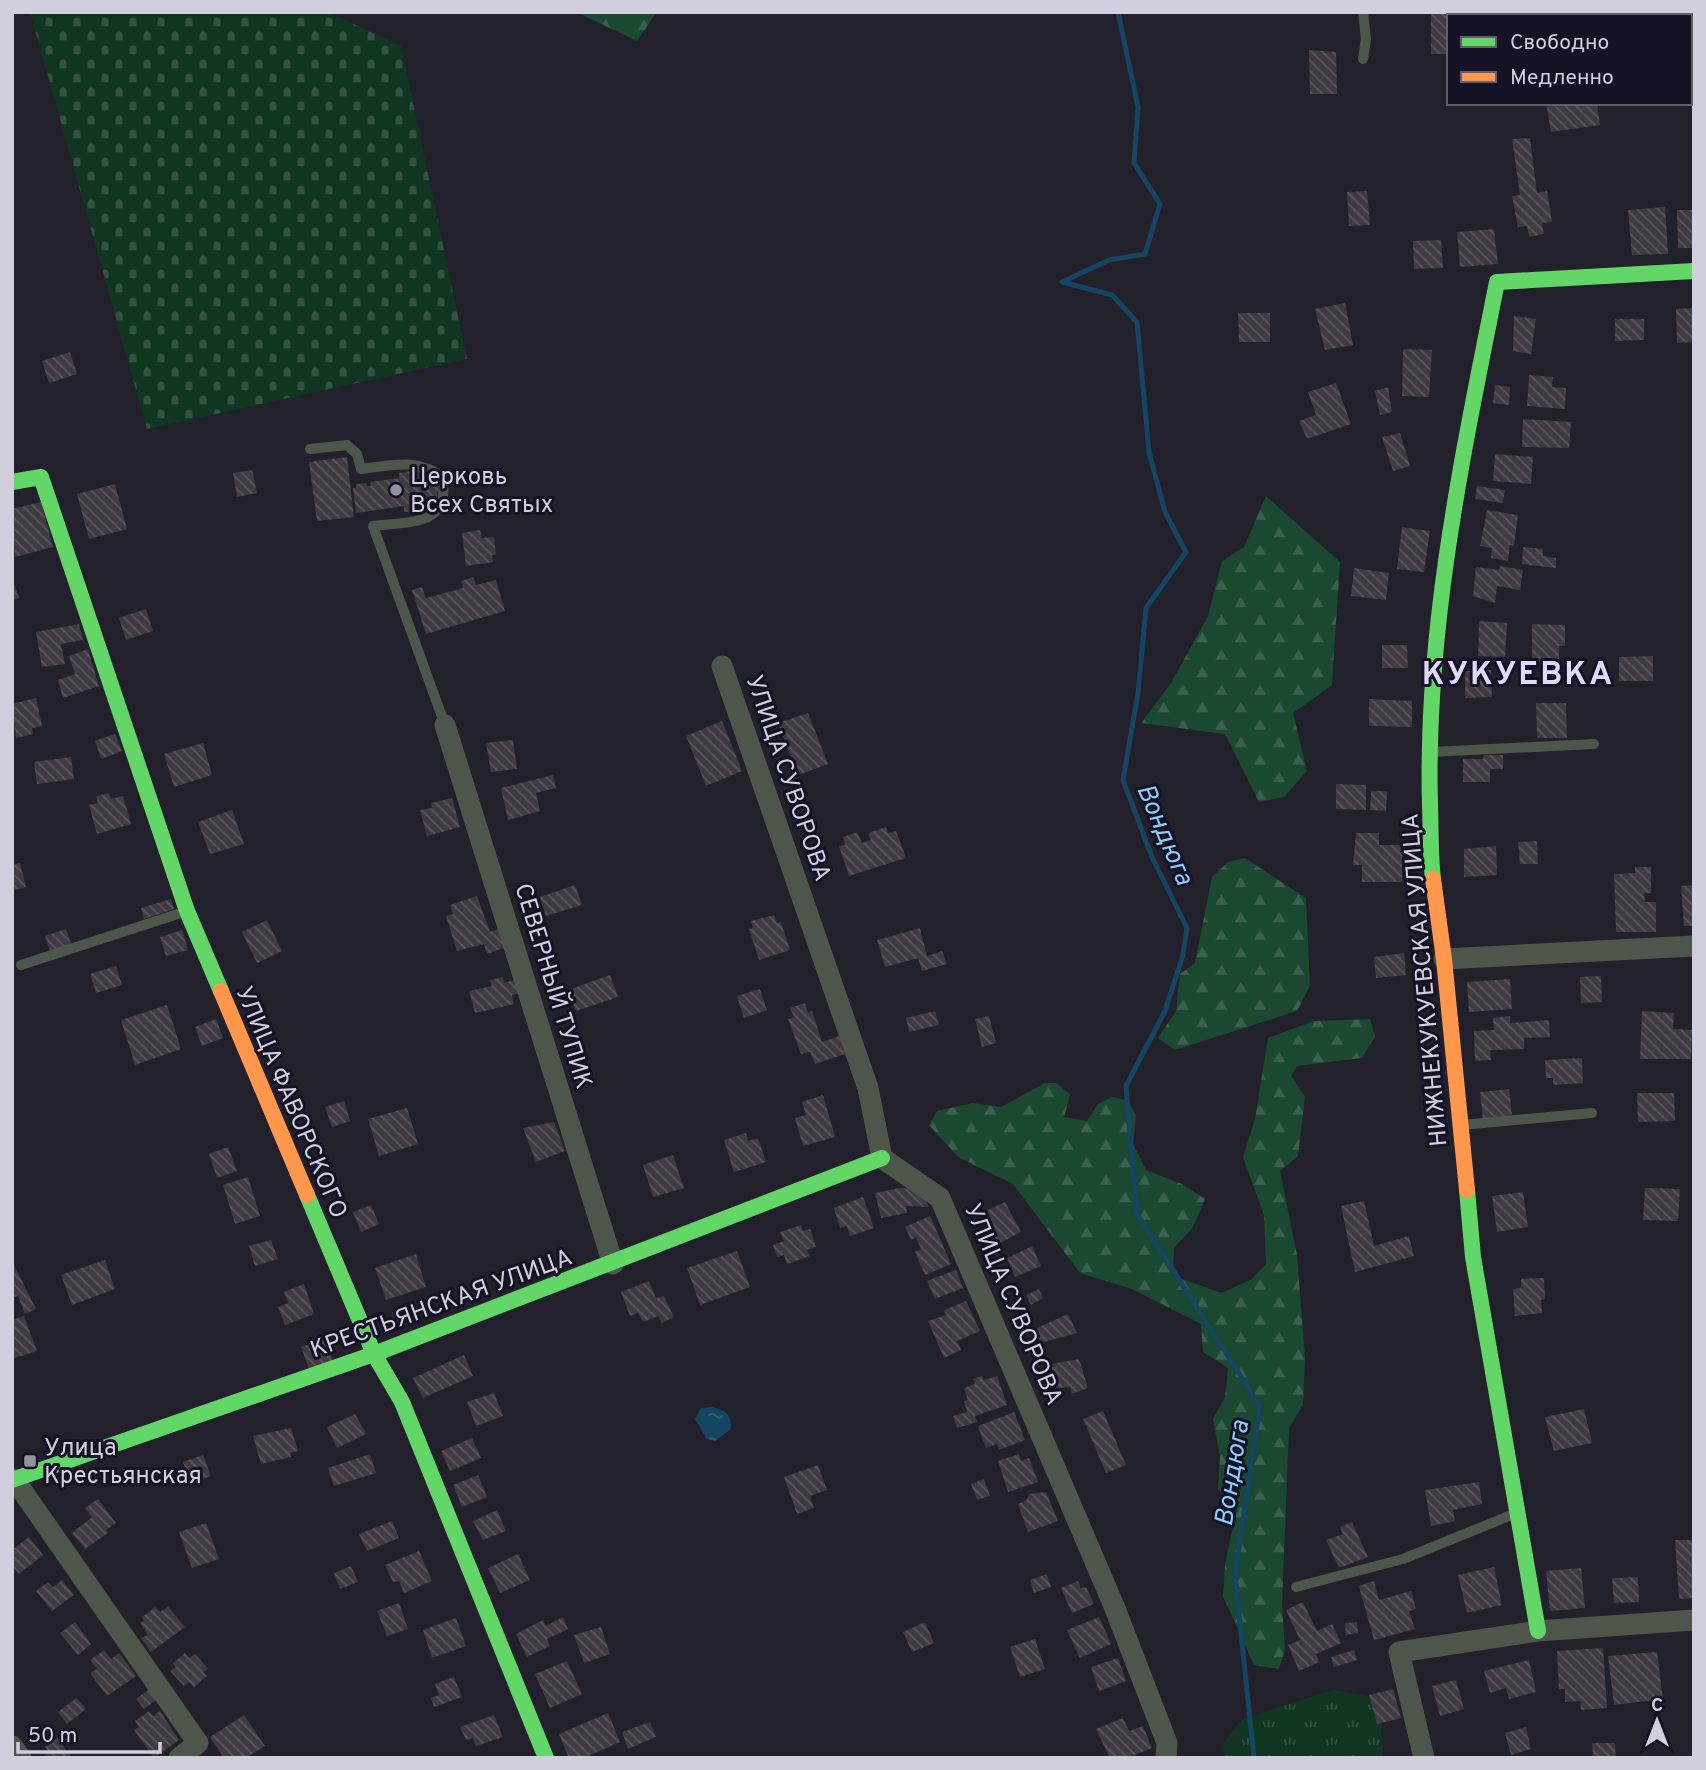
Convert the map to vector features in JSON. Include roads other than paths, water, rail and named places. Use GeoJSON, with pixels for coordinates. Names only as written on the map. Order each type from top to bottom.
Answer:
{"type":"FeatureCollection","features":[{"type":"Feature","properties":{"kind":"street","name":"НИЖНЕКУКУЕВСКАЯ УЛИЦА"},"geometry":{"type":"LineString","coordinates":[[1538,1631],[1473,1257],[1444,958],[1432,875],[1429,752],[1437,639],[1460,467],[1497,282],[1694,271]]}},
{"type":"Feature","properties":{"kind":"street","name":"УЛИЦА ФАВОРСКОГО"},"geometry":{"type":"LineString","coordinates":[[12,482],[41,477],[187,911],[374,1354],[402,1402],[546,1758]]}},
{"type":"Feature","properties":{"kind":"street","name":"УЛИЦА СУВОРОВА"},"geometry":{"type":"LineString","coordinates":[[722,666],[868,1088],[882,1158],[940,1198],[1114,1606],[1166,1750]]}},
{"type":"Feature","properties":{"kind":"street","name":"СЕВЕРНЫЙ ТУПИК"},"geometry":{"type":"LineString","coordinates":[[445,724],[613,1264]]}},
{"type":"Feature","properties":{"kind":"street"},"geometry":{"type":"LineString","coordinates":[[1444,958],[1694,946]]}},
{"type":"Feature","properties":{"kind":"street","name":"КРЕСТЬЯНСКАЯ УЛИЦА"},"geometry":{"type":"LineString","coordinates":[[13,1480],[374,1354],[882,1158]]}},
{"type":"Feature","properties":{"kind":"street"},"geometry":{"type":"LineString","coordinates":[[13,1480],[198,1744],[179,1758]]}},
{"type":"Feature","properties":{"kind":"street"},"geometry":{"type":"LineString","coordinates":[[1424,1758],[1399,1652],[1538,1631],[1694,1620]]}},
{"type":"Feature","properties":{"kind":"street"},"geometry":{"type":"LineString","coordinates":[[12,1746],[21,1758]]}},
{"type":"Feature","properties":{"kind":"lane"},"geometry":{"type":"LineString","coordinates":[[1363,12],[1366,39],[1363,59]]}},
{"type":"Feature","properties":{"kind":"lane"},"geometry":{"type":"LineString","coordinates":[[310,449],[346,445],[357,454],[361,469],[411,463],[428,466],[442,477],[445,491],[441,509],[430,517],[373,526],[445,724]]}},
{"type":"Feature","properties":{"kind":"lane"},"geometry":{"type":"LineString","coordinates":[[1429,752],[1594,744]]}},
{"type":"Feature","properties":{"kind":"lane"},"geometry":{"type":"LineString","coordinates":[[21,965],[187,911]]}},
{"type":"Feature","properties":{"kind":"lane"},"geometry":{"type":"LineString","coordinates":[[1460,1125],[1592,1113]]}},
{"type":"Feature","properties":{"kind":"lane"},"geometry":{"type":"LineString","coordinates":[[1296,1587],[1403,1559],[1517,1513]]}},
{"type":"Feature","properties":{"kind":"water"},"geometry":{"type":"Polygon","coordinates":[[[712,1407],[727,1414],[731,1424],[731,1429],[715,1441],[707,1439],[695,1419],[701,1408],[712,1407]]]}},
{"type":"Feature","properties":{"kind":"waterway","name":"Вондюга"},"geometry":{"type":"LineString","coordinates":[[1118,12],[1138,107],[1134,163],[1160,204],[1145,254],[1109,260],[1062,282],[1112,295],[1137,322],[1149,452],[1165,512],[1186,552],[1146,608],[1138,693],[1123,780],[1152,857],[1187,928],[1183,955],[1165,1011],[1126,1086],[1137,1214],[1260,1406],[1235,1575],[1254,1758]]}},
{"type":"Feature","properties":{"kind":"place","name":"Церковь Всех Святых"},"geometry":{"type":"Point","coordinates":[396,490]}},
{"type":"Feature","properties":{"kind":"place","name":"Улица Крестьянская"},"geometry":{"type":"Point","coordinates":[30,1461]}},
{"type":"Feature","properties":{"kind":"district","name":"КУКУЕВКА"},"geometry":{"type":"Point","coordinates":[1518,673]}}]}
